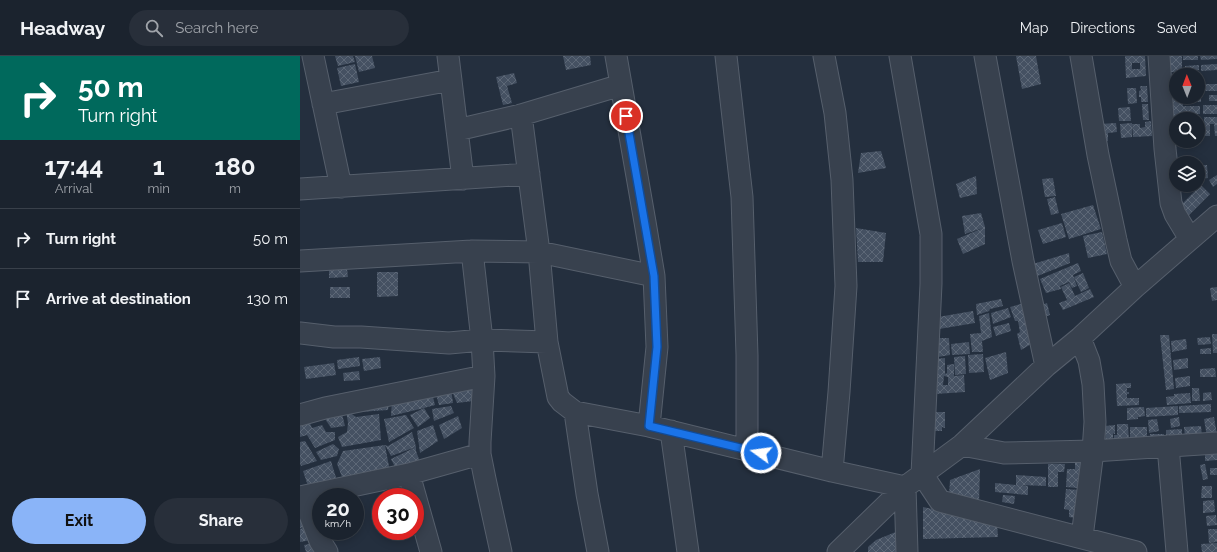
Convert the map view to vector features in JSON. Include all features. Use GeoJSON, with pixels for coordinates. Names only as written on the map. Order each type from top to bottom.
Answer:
{"type":"FeatureCollection","features":[{"type":"Feature","properties":{"kind":"street"},"geometry":{"type":"LineString","coordinates":[[313,56],[341,187]]}},
{"type":"Feature","properties":{"kind":"street"},"geometry":{"type":"LineString","coordinates":[[448,56],[463,179]]}},
{"type":"Feature","properties":{"kind":"street"},"geometry":{"type":"LineString","coordinates":[[616,56],[654,276],[657,347],[649,426]]}},
{"type":"Feature","properties":{"kind":"street"},"geometry":{"type":"LineString","coordinates":[[726,56],[742,197],[747,450]]}},
{"type":"Feature","properties":{"kind":"street"},"geometry":{"type":"LineString","coordinates":[[824,56],[835,113],[842,180],[846,286],[832,471]]}},
{"type":"Feature","properties":{"kind":"street"},"geometry":{"type":"LineString","coordinates":[[900,56],[931,234],[931,284],[922,474],[940,501],[1132,552]]}},
{"type":"Feature","properties":{"kind":"street"},"geometry":{"type":"LineString","coordinates":[[985,56],[1023,260],[1046,366]]}},
{"type":"Feature","properties":{"kind":"street"},"geometry":{"type":"LineString","coordinates":[[1080,56],[1098,155],[1116,240],[1122,261],[1135,287]]}},
{"type":"Feature","properties":{"kind":"street"},"geometry":{"type":"LineString","coordinates":[[1159,56],[1165,150],[1171,203],[1175,214],[1190,239]]}},
{"type":"Feature","properties":{"kind":"street"},"geometry":{"type":"LineString","coordinates":[[323,104],[451,80]]}},
{"type":"Feature","properties":{"kind":"street"},"geometry":{"type":"LineString","coordinates":[[457,130],[520,115],[621,85]]}},
{"type":"Feature","properties":{"kind":"street"},"geometry":{"type":"LineString","coordinates":[[520,115],[539,252],[547,342],[558,397],[562,402],[575,412],[649,426],[832,471],[906,487]]}},
{"type":"Feature","properties":{"kind":"street"},"geometry":{"type":"LineString","coordinates":[[300,189],[529,174]]}},
{"type":"Feature","properties":{"kind":"street"},"geometry":{"type":"LineString","coordinates":[[841,550],[906,487],[962,445],[1046,366],[1080,338],[1135,287],[1217,216]]}},
{"type":"Feature","properties":{"kind":"street"},"geometry":{"type":"LineString","coordinates":[[300,260],[472,251],[539,252],[654,276]]}},
{"type":"Feature","properties":{"kind":"street"},"geometry":{"type":"LineString","coordinates":[[472,251],[482,340],[484,376],[480,454],[484,479],[501,552]]}},
{"type":"Feature","properties":{"kind":"street"},"geometry":{"type":"LineString","coordinates":[[300,333],[334,337],[361,337],[448,343],[482,340],[547,342]]}},
{"type":"Feature","properties":{"kind":"street"},"geometry":{"type":"LineString","coordinates":[[1080,338],[1089,361],[1093,384],[1095,422],[1082,538]]}},
{"type":"Feature","properties":{"kind":"street"},"geometry":{"type":"LineString","coordinates":[[300,415],[325,408],[484,376]]}},
{"type":"Feature","properties":{"kind":"street"},"geometry":{"type":"LineString","coordinates":[[575,412],[587,494],[598,552]]}},
{"type":"Feature","properties":{"kind":"street"},"geometry":{"type":"LineString","coordinates":[[671,432],[688,552]]}},
{"type":"Feature","properties":{"kind":"street"},"geometry":{"type":"LineString","coordinates":[[962,445],[1004,453],[1092,451],[1217,443]]}},
{"type":"Feature","properties":{"kind":"street"},"geometry":{"type":"LineString","coordinates":[[1168,446],[1177,552]]}},
{"type":"Feature","properties":{"kind":"street"},"geometry":{"type":"LineString","coordinates":[[326,552],[301,497],[409,474],[480,454]]}},
{"type":"Feature","properties":{"kind":"street"},"geometry":{"type":"LineString","coordinates":[[409,474],[432,552]]}},
{"type":"Feature","properties":{"kind":"street"},"geometry":{"type":"LineString","coordinates":[[906,487],[907,552]]}},
{"type":"Feature","properties":{"kind":"building"},"geometry":{"type":"Polygon","coordinates":[[[335,56],[353,56],[355,62],[338,66],[335,56]]]}},
{"type":"Feature","properties":{"kind":"building"},"geometry":{"type":"Polygon","coordinates":[[[355,56],[372,56],[375,68],[359,72],[355,56]]]}},
{"type":"Feature","properties":{"kind":"building"},"geometry":{"type":"Polygon","coordinates":[[[563,56],[590,56],[591,65],[566,70],[563,56]]]}},
{"type":"Feature","properties":{"kind":"building"},"geometry":{"type":"Polygon","coordinates":[[[1016,56],[1036,56],[1041,84],[1022,89],[1016,56]]]}},
{"type":"Feature","properties":{"kind":"building"},"geometry":{"type":"Polygon","coordinates":[[[1125,56],[1145,56],[1146,76],[1126,78],[1125,56]],[[1132,63],[1132,69],[1140,69],[1140,63],[1132,63]]]}},
{"type":"Feature","properties":{"kind":"building"},"geometry":{"type":"Polygon","coordinates":[[[1162,56],[1182,56],[1182,68],[1169,68],[1169,72],[1162,72],[1162,56]]]}},
{"type":"Feature","properties":{"kind":"building"},"geometry":{"type":"Polygon","coordinates":[[[1183,56],[1198,56],[1198,60],[1183,60],[1183,56]]]}},
{"type":"Feature","properties":{"kind":"building"},"geometry":{"type":"Polygon","coordinates":[[[1200,56],[1217,56],[1217,59],[1201,60],[1200,56]]]}},
{"type":"Feature","properties":{"kind":"building"},"geometry":{"type":"Polygon","coordinates":[[[355,64],[359,82],[341,86],[337,68],[355,64]]]}},
{"type":"Feature","properties":{"kind":"building"},"geometry":{"type":"Polygon","coordinates":[[[1217,64],[1217,70],[1205,71],[1205,68],[1201,68],[1201,65],[1217,64]]]}},
{"type":"Feature","properties":{"kind":"building"},"geometry":{"type":"Polygon","coordinates":[[[1199,65],[1199,68],[1185,68],[1185,66],[1199,65]]]}},
{"type":"Feature","properties":{"kind":"building"},"geometry":{"type":"Polygon","coordinates":[[[514,73],[517,83],[507,86],[512,103],[503,105],[496,77],[514,73]]]}},
{"type":"Feature","properties":{"kind":"building"},"geometry":{"type":"Polygon","coordinates":[[[1166,84],[1169,84],[1169,104],[1200,106],[1200,112],[1169,112],[1169,135],[1166,135],[1166,84]]]}},
{"type":"Feature","properties":{"kind":"building"},"geometry":{"type":"Polygon","coordinates":[[[1205,84],[1217,84],[1217,91],[1205,91],[1205,84]]]}},
{"type":"Feature","properties":{"kind":"building"},"geometry":{"type":"Polygon","coordinates":[[[1140,86],[1147,86],[1148,102],[1141,102],[1141,97],[1139,97],[1139,91],[1141,90],[1140,86]]]}},
{"type":"Feature","properties":{"kind":"building"},"geometry":{"type":"Polygon","coordinates":[[[1127,88],[1136,88],[1137,103],[1128,104],[1127,88]]]}},
{"type":"Feature","properties":{"kind":"building"},"geometry":{"type":"Polygon","coordinates":[[[1209,95],[1217,95],[1217,101],[1209,101],[1209,95]]]}},
{"type":"Feature","properties":{"kind":"building"},"geometry":{"type":"Polygon","coordinates":[[[1142,104],[1148,104],[1149,120],[1143,120],[1142,104]]]}},
{"type":"Feature","properties":{"kind":"building"},"geometry":{"type":"Polygon","coordinates":[[[1203,105],[1217,105],[1217,114],[1205,114],[1205,112],[1203,112],[1203,105]]]}},
{"type":"Feature","properties":{"kind":"building"},"geometry":{"type":"Polygon","coordinates":[[[1130,107],[1131,121],[1119,121],[1118,108],[1130,107]]]}},
{"type":"Feature","properties":{"kind":"building"},"geometry":{"type":"Polygon","coordinates":[[[1205,117],[1217,117],[1217,136],[1215,136],[1214,124],[1210,124],[1210,136],[1205,136],[1205,117]]]}},
{"type":"Feature","properties":{"kind":"building"},"geometry":{"type":"Polygon","coordinates":[[[1151,121],[1152,136],[1133,137],[1132,124],[1140,124],[1140,128],[1145,127],[1145,122],[1151,121]]]}},
{"type":"Feature","properties":{"kind":"building"},"geometry":{"type":"Polygon","coordinates":[[[1116,123],[1117,132],[1108,133],[1108,141],[1100,141],[1100,124],[1116,123]]]}},
{"type":"Feature","properties":{"kind":"building"},"geometry":{"type":"Polygon","coordinates":[[[1132,123],[1132,137],[1121,138],[1120,124],[1132,123]]]}},
{"type":"Feature","properties":{"kind":"building"},"geometry":{"type":"Polygon","coordinates":[[[881,151],[886,168],[858,173],[861,153],[881,151]]]}},
{"type":"Feature","properties":{"kind":"building"},"geometry":{"type":"Polygon","coordinates":[[[1205,165],[1207,165],[1208,178],[1205,178],[1205,165]]]}},
{"type":"Feature","properties":{"kind":"building"},"geometry":{"type":"Polygon","coordinates":[[[1217,175],[1217,184],[1213,187],[1209,180],[1217,175]]]}},
{"type":"Feature","properties":{"kind":"building"},"geometry":{"type":"Polygon","coordinates":[[[976,176],[977,194],[960,198],[956,184],[976,176]]]}},
{"type":"Feature","properties":{"kind":"building"},"geometry":{"type":"Polygon","coordinates":[[[1053,178],[1056,196],[1045,197],[1042,179],[1053,178]]]}},
{"type":"Feature","properties":{"kind":"building"},"geometry":{"type":"Polygon","coordinates":[[[1205,189],[1210,194],[1186,218],[1177,209],[1194,192],[1205,192],[1205,189]]]}},
{"type":"Feature","properties":{"kind":"building"},"geometry":{"type":"Polygon","coordinates":[[[1055,197],[1059,213],[1051,215],[1047,199],[1055,197]]]}},
{"type":"Feature","properties":{"kind":"building"},"geometry":{"type":"Polygon","coordinates":[[[1093,205],[1101,229],[1069,239],[1061,214],[1093,205]]]}},
{"type":"Feature","properties":{"kind":"building"},"geometry":{"type":"Polygon","coordinates":[[[981,213],[985,227],[985,244],[963,254],[957,239],[983,228],[965,234],[962,216],[981,213]]]}},
{"type":"Feature","properties":{"kind":"building"},"geometry":{"type":"Polygon","coordinates":[[[1062,223],[1066,237],[1043,244],[1038,230],[1062,223]]]}},
{"type":"Feature","properties":{"kind":"building"},"geometry":{"type":"Polygon","coordinates":[[[856,228],[886,233],[883,262],[858,262],[856,228]]]}},
{"type":"Feature","properties":{"kind":"building"},"geometry":{"type":"Polygon","coordinates":[[[1102,232],[1107,254],[1088,258],[1083,236],[1102,232]]]}},
{"type":"Feature","properties":{"kind":"building"},"geometry":{"type":"Polygon","coordinates":[[[1069,253],[1070,263],[1035,277],[1033,264],[1069,253]]]}},
{"type":"Feature","properties":{"kind":"building"},"geometry":{"type":"Polygon","coordinates":[[[1078,263],[1081,271],[1073,275],[1077,286],[1072,288],[1069,282],[1060,286],[1061,289],[1046,293],[1040,279],[1078,263]]]}},
{"type":"Feature","properties":{"kind":"building"},"geometry":{"type":"Polygon","coordinates":[[[347,269],[348,277],[329,278],[329,270],[347,269]]]}},
{"type":"Feature","properties":{"kind":"building"},"geometry":{"type":"Polygon","coordinates":[[[377,272],[398,272],[398,296],[377,297],[377,272]]]}},
{"type":"Feature","properties":{"kind":"building"},"geometry":{"type":"Polygon","coordinates":[[[1083,273],[1089,288],[1081,292],[1074,277],[1083,273]]]}},
{"type":"Feature","properties":{"kind":"building"},"geometry":{"type":"Polygon","coordinates":[[[1069,283],[1075,296],[1090,289],[1094,297],[1063,310],[1059,303],[1067,300],[1061,287],[1069,283]]]}},
{"type":"Feature","properties":{"kind":"building"},"geometry":{"type":"Polygon","coordinates":[[[330,287],[350,287],[350,298],[330,298],[330,287]]]}},
{"type":"Feature","properties":{"kind":"building"},"geometry":{"type":"Polygon","coordinates":[[[1217,287],[1217,300],[1212,301],[1210,288],[1217,287]]]}},
{"type":"Feature","properties":{"kind":"building"},"geometry":{"type":"Polygon","coordinates":[[[1001,299],[1003,306],[990,309],[989,311],[977,315],[976,304],[1001,299]]]}},
{"type":"Feature","properties":{"kind":"building"},"geometry":{"type":"Polygon","coordinates":[[[1047,303],[1050,315],[1044,317],[1039,306],[1047,303]]]}},
{"type":"Feature","properties":{"kind":"building"},"geometry":{"type":"Polygon","coordinates":[[[1021,304],[1033,343],[1021,350],[1017,334],[1020,332],[1018,321],[1015,321],[1010,307],[1021,304]]]}},
{"type":"Feature","properties":{"kind":"building"},"geometry":{"type":"Polygon","coordinates":[[[1008,308],[1011,317],[993,324],[991,313],[1008,308]]]}},
{"type":"Feature","properties":{"kind":"building"},"geometry":{"type":"Polygon","coordinates":[[[973,311],[975,323],[933,330],[932,318],[973,311]]]}},
{"type":"Feature","properties":{"kind":"building"},"geometry":{"type":"Polygon","coordinates":[[[989,313],[992,337],[982,341],[983,352],[972,352],[970,334],[981,333],[979,316],[989,313]]]}},
{"type":"Feature","properties":{"kind":"building"},"geometry":{"type":"Polygon","coordinates":[[[1009,323],[1011,331],[996,336],[993,327],[1009,323]]]}},
{"type":"Feature","properties":{"kind":"building"},"geometry":{"type":"Polygon","coordinates":[[[1212,334],[1217,334],[1217,353],[1213,353],[1212,334]]]}},
{"type":"Feature","properties":{"kind":"building"},"geometry":{"type":"Polygon","coordinates":[[[1160,335],[1169,335],[1174,389],[1166,390],[1160,335]]]}},
{"type":"Feature","properties":{"kind":"building"},"geometry":{"type":"Polygon","coordinates":[[[1210,337],[1211,344],[1198,345],[1197,338],[1210,337]]]}},
{"type":"Feature","properties":{"kind":"building"},"geometry":{"type":"Polygon","coordinates":[[[938,338],[949,338],[950,355],[938,357],[938,338]]]}},
{"type":"Feature","properties":{"kind":"building"},"geometry":{"type":"Polygon","coordinates":[[[1186,339],[1187,349],[1172,352],[1171,341],[1186,339]]]}},
{"type":"Feature","properties":{"kind":"building"},"geometry":{"type":"Polygon","coordinates":[[[969,342],[970,354],[952,355],[951,344],[969,342]]]}},
{"type":"Feature","properties":{"kind":"building"},"geometry":{"type":"Polygon","coordinates":[[[1211,348],[1211,354],[1200,354],[1200,349],[1211,348]]]}},
{"type":"Feature","properties":{"kind":"building"},"geometry":{"type":"Polygon","coordinates":[[[1006,352],[1008,373],[990,380],[985,358],[1006,352]]]}},
{"type":"Feature","properties":{"kind":"building"},"geometry":{"type":"Polygon","coordinates":[[[983,354],[984,372],[969,373],[968,355],[983,354]]]}},
{"type":"Feature","properties":{"kind":"building"},"geometry":{"type":"Polygon","coordinates":[[[965,356],[966,374],[955,375],[954,357],[965,356]]]}},
{"type":"Feature","properties":{"kind":"building"},"geometry":{"type":"Polygon","coordinates":[[[359,357],[360,366],[338,369],[337,360],[359,357]]]}},
{"type":"Feature","properties":{"kind":"building"},"geometry":{"type":"Polygon","coordinates":[[[380,357],[381,368],[364,371],[362,359],[380,357]]]}},
{"type":"Feature","properties":{"kind":"building"},"geometry":{"type":"Polygon","coordinates":[[[945,358],[945,374],[947,373],[947,365],[954,364],[954,376],[964,375],[965,392],[935,394],[935,359],[945,358]],[[944,376],[943,385],[948,385],[948,377],[944,376]]]}},
{"type":"Feature","properties":{"kind":"building"},"geometry":{"type":"Polygon","coordinates":[[[1188,358],[1188,368],[1174,370],[1173,360],[1188,358]]]}},
{"type":"Feature","properties":{"kind":"building"},"geometry":{"type":"Polygon","coordinates":[[[334,363],[336,375],[306,379],[304,367],[334,363]]]}},
{"type":"Feature","properties":{"kind":"building"},"geometry":{"type":"Polygon","coordinates":[[[1215,368],[1216,377],[1200,377],[1200,369],[1215,368]]]}},
{"type":"Feature","properties":{"kind":"building"},"geometry":{"type":"Polygon","coordinates":[[[359,371],[360,380],[344,381],[343,373],[359,371]]]}},
{"type":"Feature","properties":{"kind":"building"},"geometry":{"type":"Polygon","coordinates":[[[1190,376],[1190,386],[1176,388],[1175,378],[1190,376]]]}},
{"type":"Feature","properties":{"kind":"building"},"geometry":{"type":"Polygon","coordinates":[[[1131,383],[1131,388],[1127,388],[1127,392],[1129,392],[1129,394],[1127,394],[1127,398],[1139,398],[1139,405],[1117,406],[1116,384],[1131,383]]]}},
{"type":"Feature","properties":{"kind":"building"},"geometry":{"type":"Polygon","coordinates":[[[471,384],[473,401],[457,403],[451,389],[471,384]]]}},
{"type":"Feature","properties":{"kind":"building"},"geometry":{"type":"Polygon","coordinates":[[[1192,388],[1199,388],[1200,401],[1192,401],[1192,388]]]}},
{"type":"Feature","properties":{"kind":"building"},"geometry":{"type":"Polygon","coordinates":[[[451,389],[453,403],[439,405],[435,391],[451,389]]]}},
{"type":"Feature","properties":{"kind":"building"},"geometry":{"type":"Polygon","coordinates":[[[1211,392],[1212,400],[1203,401],[1203,393],[1211,392]]]}},
{"type":"Feature","properties":{"kind":"building"},"geometry":{"type":"Polygon","coordinates":[[[432,393],[435,405],[391,416],[392,400],[432,393]]]}},
{"type":"Feature","properties":{"kind":"building"},"geometry":{"type":"Polygon","coordinates":[[[1190,393],[1191,403],[1167,405],[1166,397],[1174,396],[1174,394],[1190,393]]]}},
{"type":"Feature","properties":{"kind":"building"},"geometry":{"type":"Polygon","coordinates":[[[389,400],[388,410],[358,412],[389,400]]]}},
{"type":"Feature","properties":{"kind":"building"},"geometry":{"type":"Polygon","coordinates":[[[1211,404],[1211,412],[1179,413],[1179,406],[1211,404]]]}},
{"type":"Feature","properties":{"kind":"building"},"geometry":{"type":"Polygon","coordinates":[[[451,406],[454,413],[434,421],[432,409],[451,406]]]}},
{"type":"Feature","properties":{"kind":"building"},"geometry":{"type":"Polygon","coordinates":[[[1178,406],[1178,415],[1146,417],[1146,408],[1178,406]]]}},
{"type":"Feature","properties":{"kind":"building"},"geometry":{"type":"Polygon","coordinates":[[[1144,407],[1145,416],[1138,417],[1138,419],[1127,420],[1127,408],[1144,407]]]}},
{"type":"Feature","properties":{"kind":"building"},"geometry":{"type":"Polygon","coordinates":[[[424,408],[430,418],[418,427],[410,415],[424,408]]]}},
{"type":"Feature","properties":{"kind":"building"},"geometry":{"type":"Polygon","coordinates":[[[341,410],[345,426],[331,428],[322,414],[341,410]]]}},
{"type":"Feature","properties":{"kind":"building"},"geometry":{"type":"Polygon","coordinates":[[[346,410],[356,417],[379,414],[381,440],[342,447],[338,437],[347,432],[348,423],[346,410]]]}},
{"type":"Feature","properties":{"kind":"building"},"geometry":{"type":"Polygon","coordinates":[[[935,412],[945,412],[945,428],[942,427],[942,431],[935,431],[935,412]]]}},
{"type":"Feature","properties":{"kind":"building"},"geometry":{"type":"Polygon","coordinates":[[[406,415],[414,428],[389,442],[384,419],[406,415]]]}},
{"type":"Feature","properties":{"kind":"building"},"geometry":{"type":"Polygon","coordinates":[[[458,416],[462,428],[444,439],[439,425],[458,416]]]}},
{"type":"Feature","properties":{"kind":"building"},"geometry":{"type":"Polygon","coordinates":[[[1179,417],[1180,426],[1171,428],[1170,419],[1179,417]]]}},
{"type":"Feature","properties":{"kind":"building"},"geometry":{"type":"Polygon","coordinates":[[[1214,417],[1217,435],[1207,437],[1204,419],[1214,417]]]}},
{"type":"Feature","properties":{"kind":"building"},"geometry":{"type":"Polygon","coordinates":[[[1157,419],[1159,431],[1149,433],[1148,420],[1157,419]]]}},
{"type":"Feature","properties":{"kind":"building"},"geometry":{"type":"Polygon","coordinates":[[[309,421],[312,428],[322,425],[326,432],[335,432],[335,440],[315,448],[307,435],[300,437],[300,422],[309,421]]]}},
{"type":"Feature","properties":{"kind":"building"},"geometry":{"type":"Polygon","coordinates":[[[1117,424],[1128,424],[1129,442],[1114,443],[1114,435],[1117,435],[1117,424]]]}},
{"type":"Feature","properties":{"kind":"building"},"geometry":{"type":"Polygon","coordinates":[[[433,425],[438,441],[420,453],[417,431],[433,425]]]}},
{"type":"Feature","properties":{"kind":"building"},"geometry":{"type":"Polygon","coordinates":[[[1115,425],[1113,443],[1106,444],[1105,426],[1115,425]]]}},
{"type":"Feature","properties":{"kind":"building"},"geometry":{"type":"Polygon","coordinates":[[[1201,426],[1202,436],[1185,437],[1184,427],[1201,426]]]}},
{"type":"Feature","properties":{"kind":"building"},"geometry":{"type":"Polygon","coordinates":[[[1130,427],[1147,427],[1147,440],[1130,440],[1130,427]]]}},
{"type":"Feature","properties":{"kind":"building"},"geometry":{"type":"Polygon","coordinates":[[[1182,429],[1182,439],[1166,439],[1166,430],[1182,429]]]}},
{"type":"Feature","properties":{"kind":"building"},"geometry":{"type":"Polygon","coordinates":[[[412,432],[416,447],[391,456],[385,445],[388,446],[412,432]]]}},
{"type":"Feature","properties":{"kind":"building"},"geometry":{"type":"Polygon","coordinates":[[[1150,434],[1164,434],[1165,440],[1150,440],[1150,434]]]}},
{"type":"Feature","properties":{"kind":"building"},"geometry":{"type":"Polygon","coordinates":[[[305,441],[317,461],[301,466],[300,442],[305,441]]]}},
{"type":"Feature","properties":{"kind":"building"},"geometry":{"type":"Polygon","coordinates":[[[333,444],[339,449],[337,456],[321,460],[316,452],[333,444]]]}},
{"type":"Feature","properties":{"kind":"building"},"geometry":{"type":"Polygon","coordinates":[[[385,445],[390,472],[344,482],[337,464],[343,451],[385,445]]]}},
{"type":"Feature","properties":{"kind":"building"},"geometry":{"type":"Polygon","coordinates":[[[416,447],[420,462],[397,471],[391,459],[416,447]]]}},
{"type":"Feature","properties":{"kind":"building"},"geometry":{"type":"Polygon","coordinates":[[[1217,453],[1217,460],[1205,461],[1205,454],[1217,453]]]}},
{"type":"Feature","properties":{"kind":"building"},"geometry":{"type":"Polygon","coordinates":[[[331,461],[337,481],[309,489],[303,471],[331,461]]]}},
{"type":"Feature","properties":{"kind":"building"},"geometry":{"type":"Polygon","coordinates":[[[1075,463],[1081,463],[1078,488],[1066,487],[1067,469],[1075,469],[1075,463]]]}},
{"type":"Feature","properties":{"kind":"building"},"geometry":{"type":"Polygon","coordinates":[[[1048,464],[1065,464],[1064,472],[1058,472],[1058,487],[1048,487],[1048,464]]]}},
{"type":"Feature","properties":{"kind":"building"},"geometry":{"type":"Polygon","coordinates":[[[1205,464],[1208,479],[1203,480],[1200,465],[1205,464]]]}},
{"type":"Feature","properties":{"kind":"building"},"geometry":{"type":"Polygon","coordinates":[[[1210,468],[1217,468],[1217,475],[1210,475],[1210,468]]]}},
{"type":"Feature","properties":{"kind":"building"},"geometry":{"type":"Polygon","coordinates":[[[980,469],[979,504],[949,495],[950,480],[980,469]]]}},
{"type":"Feature","properties":{"kind":"building"},"geometry":{"type":"Polygon","coordinates":[[[1016,475],[1046,477],[1046,486],[1021,485],[1028,486],[1028,495],[995,492],[995,483],[1016,485],[1016,475]]]}},
{"type":"Feature","properties":{"kind":"building"},"geometry":{"type":"Polygon","coordinates":[[[1202,486],[1212,486],[1212,498],[1201,498],[1202,486]]]}},
{"type":"Feature","properties":{"kind":"building"},"geometry":{"type":"Polygon","coordinates":[[[1066,489],[1079,490],[1076,518],[1069,517],[1069,510],[1064,509],[1066,489]]]}},
{"type":"Feature","properties":{"kind":"building"},"geometry":{"type":"Polygon","coordinates":[[[1003,495],[1015,496],[1014,504],[1002,502],[1003,495]]]}},
{"type":"Feature","properties":{"kind":"building"},"geometry":{"type":"Polygon","coordinates":[[[1214,500],[1215,512],[1203,513],[1203,501],[1214,500]]]}},
{"type":"Feature","properties":{"kind":"building"},"geometry":{"type":"Polygon","coordinates":[[[923,507],[997,523],[998,537],[923,539],[923,507]]]}},
{"type":"Feature","properties":{"kind":"building"},"geometry":{"type":"Polygon","coordinates":[[[300,514],[311,540],[300,542],[300,529],[305,527],[300,528],[300,514]]]}},
{"type":"Feature","properties":{"kind":"building"},"geometry":{"type":"Polygon","coordinates":[[[1216,515],[1217,525],[1207,526],[1206,516],[1216,515]]]}},
{"type":"Feature","properties":{"kind":"building"},"geometry":{"type":"Polygon","coordinates":[[[903,529],[903,552],[868,552],[868,547],[876,540],[903,529]]]}},
{"type":"Feature","properties":{"kind":"building"},"geometry":{"type":"Polygon","coordinates":[[[1208,529],[1217,529],[1217,542],[1209,543],[1208,529]]]}},
{"type":"Feature","properties":{"kind":"building"},"geometry":{"type":"Polygon","coordinates":[[[316,543],[322,552],[306,552],[304,545],[316,543]]]}},
{"type":"Feature","properties":{"kind":"building"},"geometry":{"type":"Polygon","coordinates":[[[1217,543],[1217,552],[1202,552],[1201,544],[1217,543]]]}},
{"type":"Feature","properties":{"kind":"route"},"geometry":{"type":"LineString","coordinates":[[626,116],[654,276],[657,347],[649,426],[761,453]]}}]}
